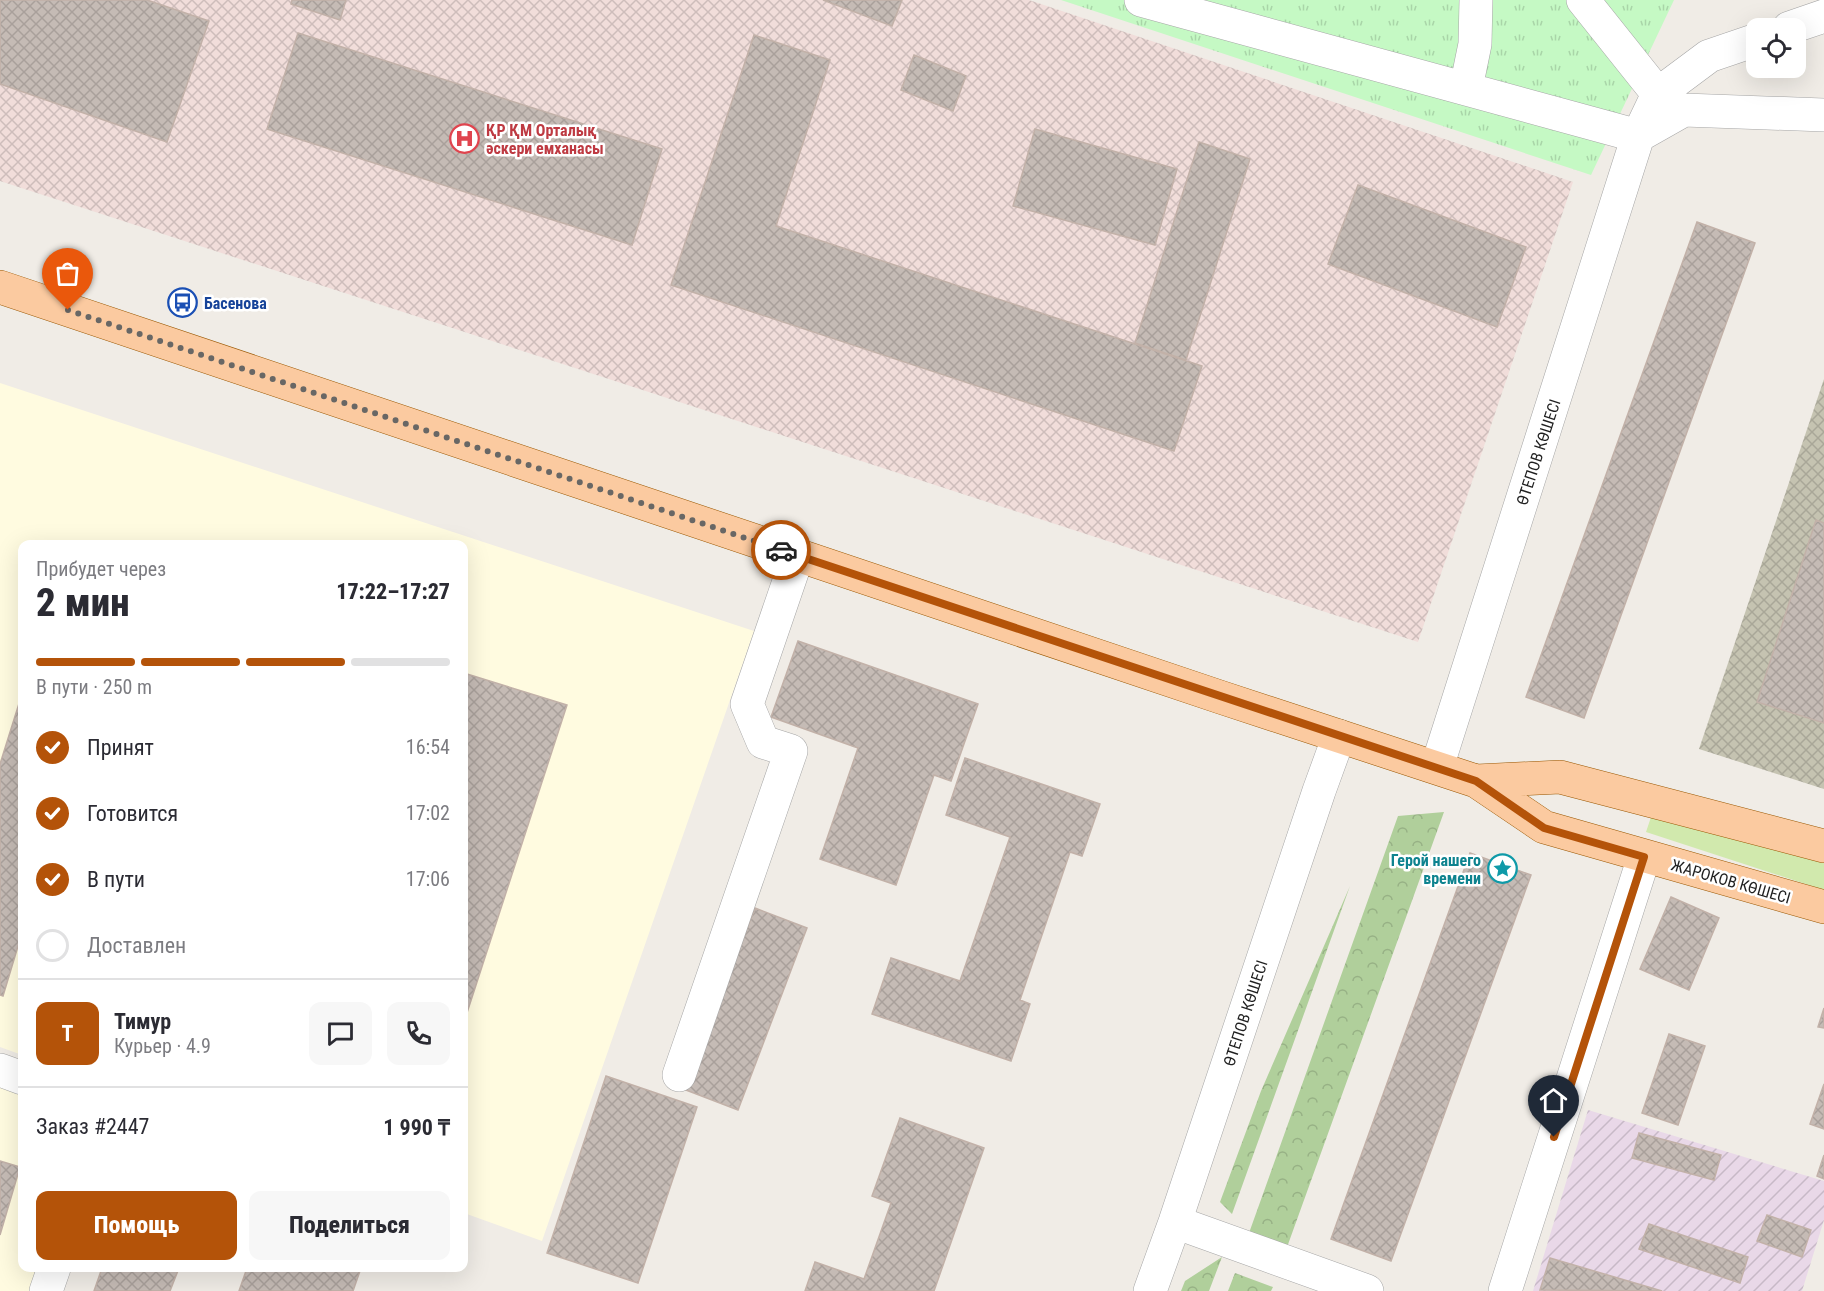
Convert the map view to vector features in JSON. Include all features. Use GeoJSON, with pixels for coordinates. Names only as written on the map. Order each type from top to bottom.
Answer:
{"type":"FeatureCollection","features":[{"type":"Feature","properties":{"kind":"main road","name":"ЖАРОКОВ КӨШЕСІ"},"geometry":{"type":"LineString","coordinates":[[0,287],[1437,767],[1476,781],[1544,828],[1824,907]]}},
{"type":"Feature","properties":{"kind":"main road","name":"ЖАРОКОВ КӨШЕСІ"},"geometry":{"type":"LineString","coordinates":[[1476,781],[1560,777],[1824,846]]}},
{"type":"Feature","properties":{"kind":"street"},"geometry":{"type":"LineString","coordinates":[[1141,0],[1638,136],[1684,110],[1824,115]]}},
{"type":"Feature","properties":{"kind":"street"},"geometry":{"type":"LineString","coordinates":[[1466,88],[1474,44],[1476,0]]}},
{"type":"Feature","properties":{"kind":"street"},"geometry":{"type":"LineString","coordinates":[[1583,0],[1658,94],[1709,56],[1746,43]]}},
{"type":"Feature","properties":{"kind":"street"},"geometry":{"type":"LineString","coordinates":[[1806,22],[1824,16]]}},
{"type":"Feature","properties":{"kind":"street","name":"ӨТЕПОВ КӨШЕСІ"},"geometry":{"type":"LineString","coordinates":[[1437,767],[1638,136],[1658,94]]}},
{"type":"Feature","properties":{"kind":"street"},"geometry":{"type":"LineString","coordinates":[[679,1075],[791,751],[763,742],[747,704],[798,555]]}},
{"type":"Feature","properties":{"kind":"street","name":"ӨТЕПОВ КӨШЕСІ"},"geometry":{"type":"LineString","coordinates":[[1150,1291],[1339,736]]}},
{"type":"Feature","properties":{"kind":"street"},"geometry":{"type":"LineString","coordinates":[[1504,1291],[1644,857]]}},
{"type":"Feature","properties":{"kind":"street"},"geometry":{"type":"LineString","coordinates":[[0,1070],[18,1077]]}},
{"type":"Feature","properties":{"kind":"street"},"geometry":{"type":"LineString","coordinates":[[1175,1222],[1367,1291]]}},
{"type":"Feature","properties":{"kind":"street"},"geometry":{"type":"LineString","coordinates":[[46,1291],[53,1272]]}},
{"type":"Feature","properties":{"kind":"shaded area"},"geometry":{"type":"Polygon","coordinates":[[[0,0],[1029,0],[1573,182],[1418,642],[0,181],[0,0]]]}},
{"type":"Feature","properties":{"kind":"shaded area"},"geometry":{"type":"Polygon","coordinates":[[[1824,379],[1824,789],[1699,749],[1824,379]]]}},
{"type":"Feature","properties":{"kind":"shaded area"},"geometry":{"type":"Polygon","coordinates":[[[0,383],[754,631],[542,1241],[468,1214],[468,540],[18,540],[18,1054],[0,1047],[0,383]]]}},
{"type":"Feature","properties":{"kind":"shaded area"},"geometry":{"type":"Polygon","coordinates":[[[0,1086],[18,1092],[18,1272],[69,1272],[63,1291],[0,1291],[0,1086]]]}},
{"type":"Feature","properties":{"kind":"shaded area"},"geometry":{"type":"Polygon","coordinates":[[[1588,1110],[1824,1181],[1824,1220],[1802,1291],[1533,1291],[1588,1110]]]}},
{"type":"Feature","properties":{"kind":"green space"},"geometry":{"type":"Polygon","coordinates":[[[1061,0],[1674,0],[1591,175],[1061,0]]]}},
{"type":"Feature","properties":{"kind":"green space"},"geometry":{"type":"Polygon","coordinates":[[[1444,812],[1286,1250],[1249,1233],[1398,816],[1444,812]]]}},
{"type":"Feature","properties":{"kind":"green space"},"geometry":{"type":"Polygon","coordinates":[[[1651,817],[1824,863],[1824,890],[1646,832],[1651,817]]]}},
{"type":"Feature","properties":{"kind":"green space"},"geometry":{"type":"Polygon","coordinates":[[[1350,886],[1232,1214],[1220,1202],[1261,1091],[1350,886]]]}},
{"type":"Feature","properties":{"kind":"green space"},"geometry":{"type":"Polygon","coordinates":[[[1222,1257],[1209,1291],[1181,1291],[1185,1281],[1222,1257]]]}},
{"type":"Feature","properties":{"kind":"green space"},"geometry":{"type":"Polygon","coordinates":[[[1235,1273],[1273,1287],[1271,1291],[1228,1291],[1235,1273]]]}},
{"type":"Feature","properties":{"kind":"building"},"geometry":{"type":"Polygon","coordinates":[[[0,0],[147,0],[209,21],[167,142],[0,84],[0,0]]]}},
{"type":"Feature","properties":{"kind":"building"},"geometry":{"type":"Polygon","coordinates":[[[292,0],[346,0],[340,20],[291,4],[292,0]]]}},
{"type":"Feature","properties":{"kind":"building"},"geometry":{"type":"Polygon","coordinates":[[[823,0],[902,0],[892,26],[823,0]]]}},
{"type":"Feature","properties":{"kind":"building","name":"ҚР ҚМ Орталық әскери емханасы"},"geometry":{"type":"Polygon","coordinates":[[[298,33],[662,149],[632,245],[267,129],[298,33]]]}},
{"type":"Feature","properties":{"kind":"building"},"geometry":{"type":"Polygon","coordinates":[[[754,35],[830,60],[776,226],[1202,366],[1174,451],[671,285],[754,35]]]}},
{"type":"Feature","properties":{"kind":"building"},"geometry":{"type":"Polygon","coordinates":[[[914,55],[966,76],[953,111],[901,90],[914,55]]]}},
{"type":"Feature","properties":{"kind":"building"},"geometry":{"type":"Polygon","coordinates":[[[1035,129],[1177,169],[1155,245],[1013,206],[1035,129]]]}},
{"type":"Feature","properties":{"kind":"building"},"geometry":{"type":"Polygon","coordinates":[[[1199,142],[1250,159],[1186,360],[1135,343],[1199,142]]]}},
{"type":"Feature","properties":{"kind":"building"},"geometry":{"type":"Polygon","coordinates":[[[1358,185],[1526,247],[1497,327],[1328,264],[1358,185]]]}},
{"type":"Feature","properties":{"kind":"building"},"geometry":{"type":"Polygon","coordinates":[[[1697,222],[1755,243],[1584,718],[1526,697],[1697,222]]]}},
{"type":"Feature","properties":{"kind":"building"},"geometry":{"type":"Polygon","coordinates":[[[1816,520],[1824,523],[1824,723],[1757,702],[1816,520]]]}},
{"type":"Feature","properties":{"kind":"building"},"geometry":{"type":"Polygon","coordinates":[[[798,641],[978,704],[951,781],[934,775],[896,885],[820,859],[858,748],[771,717],[798,641]]]}},
{"type":"Feature","properties":{"kind":"building"},"geometry":{"type":"Polygon","coordinates":[[[468,674],[567,705],[468,1010],[468,674]]]}},
{"type":"Feature","properties":{"kind":"building"},"geometry":{"type":"Polygon","coordinates":[[[18,707],[18,946],[3,996],[0,995],[0,764],[18,707]]]}},
{"type":"Feature","properties":{"kind":"building"},"geometry":{"type":"Polygon","coordinates":[[[965,758],[1100,804],[1082,856],[1070,852],[1020,1000],[1030,1004],[1011,1061],[872,1014],[891,958],[960,981],[1010,837],[946,815],[965,758]]]}},
{"type":"Feature","properties":{"kind":"building"},"geometry":{"type":"Polygon","coordinates":[[[1470,853],[1531,875],[1391,1261],[1331,1239],[1470,853]]]}},
{"type":"Feature","properties":{"kind":"building"},"geometry":{"type":"Polygon","coordinates":[[[1671,897],[1719,918],[1689,990],[1640,969],[1671,897]]]}},
{"type":"Feature","properties":{"kind":"building"},"geometry":{"type":"Polygon","coordinates":[[[755,908],[807,928],[738,1110],[686,1090],[755,908]]]}},
{"type":"Feature","properties":{"kind":"building"},"geometry":{"type":"Polygon","coordinates":[[[1824,1008],[1824,1028],[1818,1027],[1824,1008]]]}},
{"type":"Feature","properties":{"kind":"building"},"geometry":{"type":"Polygon","coordinates":[[[1669,1034],[1705,1046],[1678,1125],[1642,1113],[1669,1034]]]}},
{"type":"Feature","properties":{"kind":"building"},"geometry":{"type":"Polygon","coordinates":[[[606,1076],[697,1107],[638,1283],[547,1253],[606,1076]]]}},
{"type":"Feature","properties":{"kind":"building"},"geometry":{"type":"Polygon","coordinates":[[[1824,1084],[1824,1129],[1810,1124],[1824,1084]]]}},
{"type":"Feature","properties":{"kind":"building"},"geometry":{"type":"Polygon","coordinates":[[[900,1118],[984,1148],[934,1291],[805,1291],[815,1262],[864,1279],[891,1203],[872,1196],[900,1118]]]}},
{"type":"Feature","properties":{"kind":"building"},"geometry":{"type":"Polygon","coordinates":[[[1639,1133],[1721,1155],[1714,1180],[1632,1158],[1639,1133]]]}},
{"type":"Feature","properties":{"kind":"building"},"geometry":{"type":"Polygon","coordinates":[[[1824,1155],[1824,1179],[1817,1176],[1824,1155]]]}},
{"type":"Feature","properties":{"kind":"building"},"geometry":{"type":"Polygon","coordinates":[[[0,1161],[18,1166],[18,1174],[0,1235],[0,1161]]]}},
{"type":"Feature","properties":{"kind":"building"},"geometry":{"type":"Polygon","coordinates":[[[1767,1215],[1811,1230],[1802,1257],[1757,1241],[1767,1215]]]}},
{"type":"Feature","properties":{"kind":"building"},"geometry":{"type":"Polygon","coordinates":[[[1649,1224],[1748,1257],[1740,1283],[1639,1249],[1649,1224]]]}},
{"type":"Feature","properties":{"kind":"building"},"geometry":{"type":"Polygon","coordinates":[[[1550,1258],[1662,1291],[1540,1290],[1550,1258]]]}},
{"type":"Feature","properties":{"kind":"building"},"geometry":{"type":"Polygon","coordinates":[[[101,1272],[177,1272],[170,1291],[94,1291],[101,1272]]]}},
{"type":"Feature","properties":{"kind":"building"},"geometry":{"type":"Polygon","coordinates":[[[246,1272],[360,1272],[353,1291],[239,1291],[246,1272]]]}},
{"type":"Feature","properties":{"kind":"way so far"},"geometry":{"type":"LineString","coordinates":[[68,310],[781,550]]}},
{"type":"Feature","properties":{"kind":"place","name":"ҚР ҚМ Орталық әскери емханасы"},"geometry":{"type":"Point","coordinates":[465,139]}},
{"type":"Feature","properties":{"kind":"place","name":"Басенова"},"geometry":{"type":"Point","coordinates":[183,303]}},
{"type":"Feature","properties":{"kind":"place","name":"Герой нашего времени"},"geometry":{"type":"Point","coordinates":[1502,869]}},
{"type":"Feature","properties":{"kind":"route"},"geometry":{"type":"LineString","coordinates":[[781,550],[1437,767],[1476,781],[1544,828],[1644,857],[1554,1137]]}}]}
